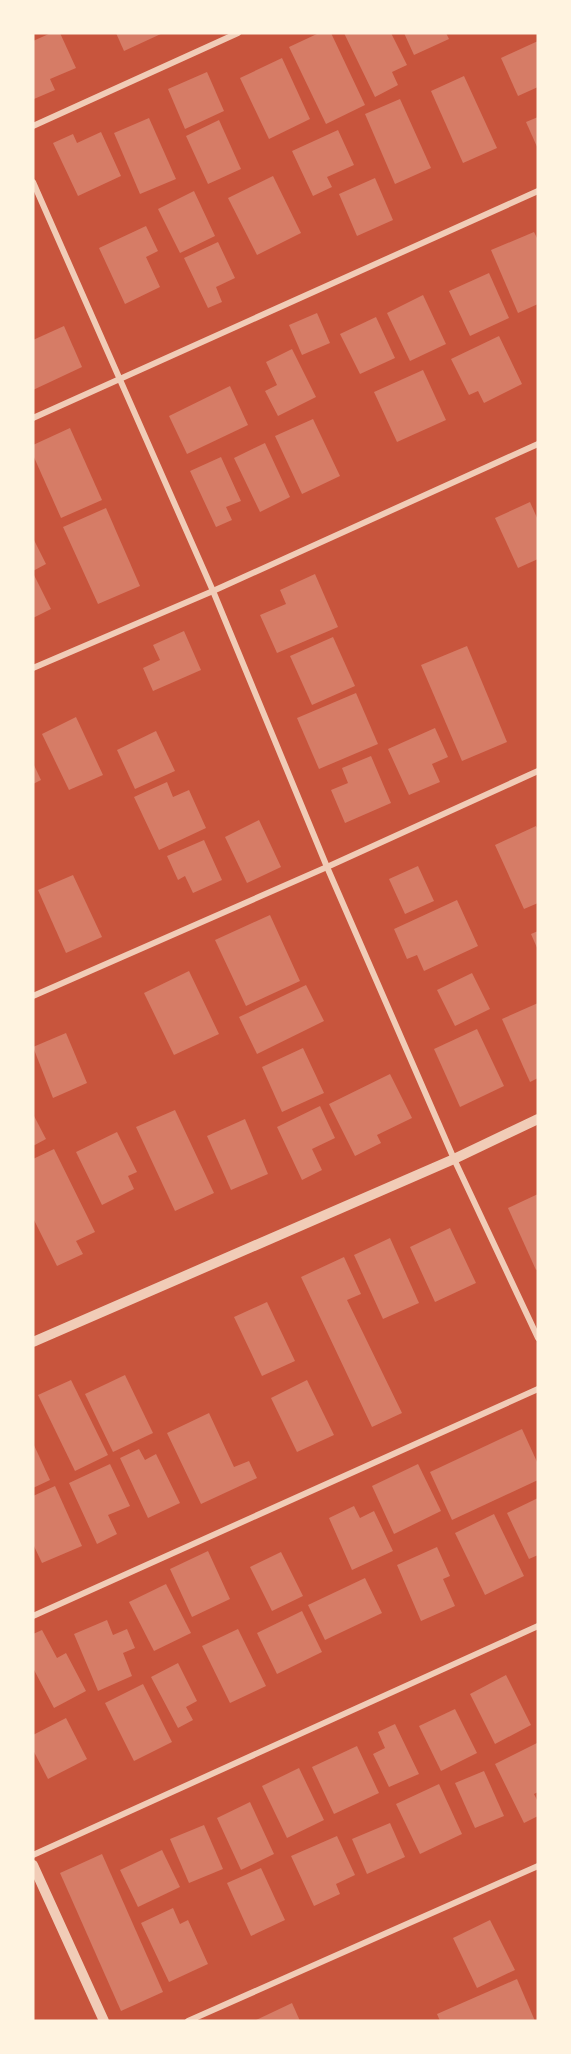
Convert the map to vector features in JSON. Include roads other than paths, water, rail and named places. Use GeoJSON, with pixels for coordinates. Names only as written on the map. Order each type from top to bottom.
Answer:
{"type":"FeatureCollection","features":[{"type":"Feature","properties":{"kind":"street"},"geometry":{"type":"LineString","coordinates":[[33,126],[238,33]]}},
{"type":"Feature","properties":{"kind":"street"},"geometry":{"type":"LineString","coordinates":[[33,182],[213,591],[327,867],[454,1159],[538,1338]]}},
{"type":"Feature","properties":{"kind":"street"},"geometry":{"type":"LineString","coordinates":[[33,418],[538,191]]}},
{"type":"Feature","properties":{"kind":"street"},"geometry":{"type":"LineString","coordinates":[[33,668],[213,591],[538,444]]}},
{"type":"Feature","properties":{"kind":"street"},"geometry":{"type":"LineString","coordinates":[[33,996],[327,867],[538,771]]}},
{"type":"Feature","properties":{"kind":"street"},"geometry":{"type":"LineString","coordinates":[[33,1342],[454,1159],[538,1119]]}},
{"type":"Feature","properties":{"kind":"street"},"geometry":{"type":"LineString","coordinates":[[33,1616],[538,1389]]}},
{"type":"Feature","properties":{"kind":"street"},"geometry":{"type":"LineString","coordinates":[[33,1855],[538,1626]]}},
{"type":"Feature","properties":{"kind":"street"},"geometry":{"type":"LineString","coordinates":[[33,1865],[104,2021]]}},
{"type":"Feature","properties":{"kind":"street"},"geometry":{"type":"LineString","coordinates":[[188,2021],[538,1866]]}}]}
